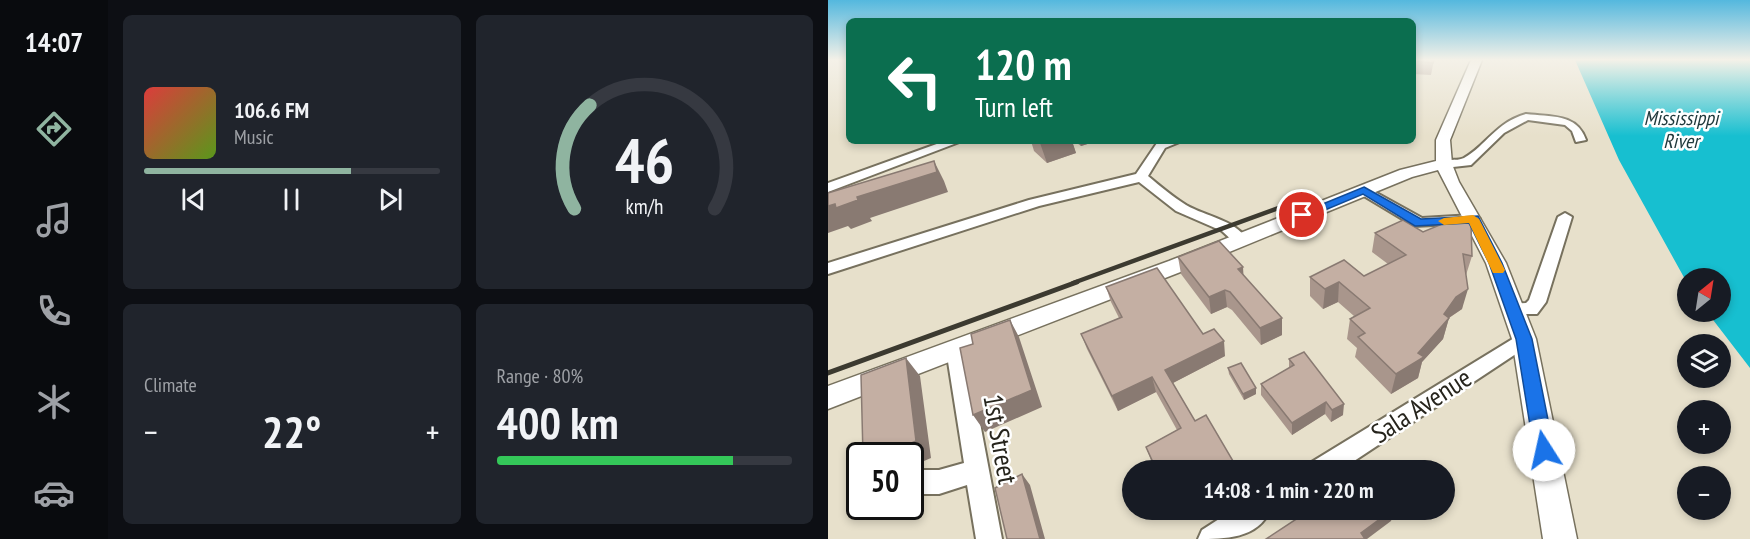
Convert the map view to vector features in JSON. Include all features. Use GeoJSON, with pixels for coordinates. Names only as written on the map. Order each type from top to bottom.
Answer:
{"type":"FeatureCollection","features":[{"type":"Feature","properties":{"kind":"main road"},"geometry":{"type":"LineString","coordinates":[[828,398],[1240,240],[1364,190],[1438,157],[1467,85]]}},
{"type":"Feature","properties":{"kind":"main road"},"geometry":{"type":"LineString","coordinates":[[1438,157],[1496,263],[1524,339],[1560,539]]}},
{"type":"Feature","properties":{"kind":"street"},"geometry":{"type":"LineString","coordinates":[[1438,157],[1467,162],[1500,131],[1526,117],[1568,122],[1577,130],[1580,140]]}},
{"type":"Feature","properties":{"kind":"street"},"geometry":{"type":"LineString","coordinates":[[828,188],[948,144]]}},
{"type":"Feature","properties":{"kind":"street"},"geometry":{"type":"LineString","coordinates":[[828,269],[1034,202],[1140,177],[1161,146],[1167,144]]}},
{"type":"Feature","properties":{"kind":"street"},"geometry":{"type":"LineString","coordinates":[[1140,177],[1181,208],[1227,228],[1240,240]]}},
{"type":"Feature","properties":{"kind":"street"},"geometry":{"type":"LineString","coordinates":[[1364,190],[1419,223],[1473,219]]}},
{"type":"Feature","properties":{"kind":"street"},"geometry":{"type":"LineString","coordinates":[[1514,309],[1531,309],[1537,302],[1565,217]]}},
{"type":"Feature","properties":{"kind":"street","name":"Sala Avenue"},"geometry":{"type":"LineString","coordinates":[[1335,460],[1524,339]]}},
{"type":"Feature","properties":{"kind":"street","name":"1st Street"},"geometry":{"type":"LineString","coordinates":[[956,349],[989,539]]}},
{"type":"Feature","properties":{"kind":"street"},"geometry":{"type":"LineString","coordinates":[[924,482],[939,482],[977,471]]}},
{"type":"Feature","properties":{"kind":"street"},"geometry":{"type":"LineString","coordinates":[[1211,539],[1241,520]]}},
{"type":"Feature","properties":{"kind":"water","name":"Mississippi River"},"geometry":{"type":"Polygon","coordinates":[[[1586,85],[1750,85],[1750,368],[1731,343],[1731,334],[1724,334],[1715,322],[1731,322],[1731,268],[1679,268],[1619,160],[1586,85]]]}},
{"type":"Feature","properties":{"kind":"building"},"geometry":{"type":"Polygon","coordinates":[[[934,161],[937,172],[857,197],[858,200],[836,208],[835,204],[828,206],[828,193],[934,161]]]}},
{"type":"Feature","properties":{"kind":"building"},"geometry":{"type":"Polygon","coordinates":[[[1459,217],[1471,225],[1472,256],[1463,254],[1468,289],[1456,297],[1444,314],[1449,318],[1418,353],[1424,357],[1396,374],[1358,337],[1365,333],[1350,319],[1370,308],[1339,282],[1325,289],[1310,277],[1344,260],[1364,276],[1406,255],[1375,233],[1403,220],[1423,232],[1459,217]]]}},
{"type":"Feature","properties":{"kind":"building"},"geometry":{"type":"Polygon","coordinates":[[[1219,241],[1243,267],[1238,269],[1282,318],[1260,328],[1230,292],[1225,290],[1209,297],[1178,257],[1219,241]]]}},
{"type":"Feature","properties":{"kind":"building"},"geometry":{"type":"Polygon","coordinates":[[[1157,268],[1203,334],[1214,329],[1224,341],[1165,370],[1195,421],[1206,415],[1232,460],[1152,460],[1146,447],[1181,428],[1152,377],[1112,396],[1081,334],[1122,317],[1106,287],[1157,268]]]}},
{"type":"Feature","properties":{"kind":"building"},"geometry":{"type":"Polygon","coordinates":[[[1010,320],[1032,390],[973,415],[960,348],[973,344],[971,334],[1010,320]]]}},
{"type":"Feature","properties":{"kind":"building"},"geometry":{"type":"Polygon","coordinates":[[[1304,352],[1344,404],[1332,410],[1326,402],[1292,423],[1261,384],[1294,365],[1289,359],[1304,352]]]}},
{"type":"Feature","properties":{"kind":"building"},"geometry":{"type":"Polygon","coordinates":[[[906,358],[916,441],[863,442],[861,375],[906,358]]]}},
{"type":"Feature","properties":{"kind":"building"},"geometry":{"type":"Polygon","coordinates":[[[1241,363],[1256,388],[1243,394],[1228,368],[1241,363]]]}},
{"type":"Feature","properties":{"kind":"building"},"geometry":{"type":"Polygon","coordinates":[[[1022,474],[1040,539],[1007,539],[995,488],[1022,474]]]}},
{"type":"Feature","properties":{"kind":"building"},"geometry":{"type":"Polygon","coordinates":[[[1295,520],[1379,520],[1361,533],[1365,539],[1266,539],[1295,520]]]}},
{"type":"Feature","properties":{"kind":"railway"},"geometry":{"type":"LineString","coordinates":[[1073,283],[1314,195]]}},
{"type":"Feature","properties":{"kind":"railway"},"geometry":{"type":"LineString","coordinates":[[828,373],[1077,282]]}},
{"type":"Feature","properties":{"kind":"slow traffic"},"geometry":{"type":"LineString","coordinates":[[1444,221],[1473,219],[1498,270]]}},
{"type":"Feature","properties":{"kind":"route"},"geometry":{"type":"LineString","coordinates":[[1302,215],[1364,190],[1419,223],[1473,219],[1496,263],[1524,339],[1544,450]]}}]}
